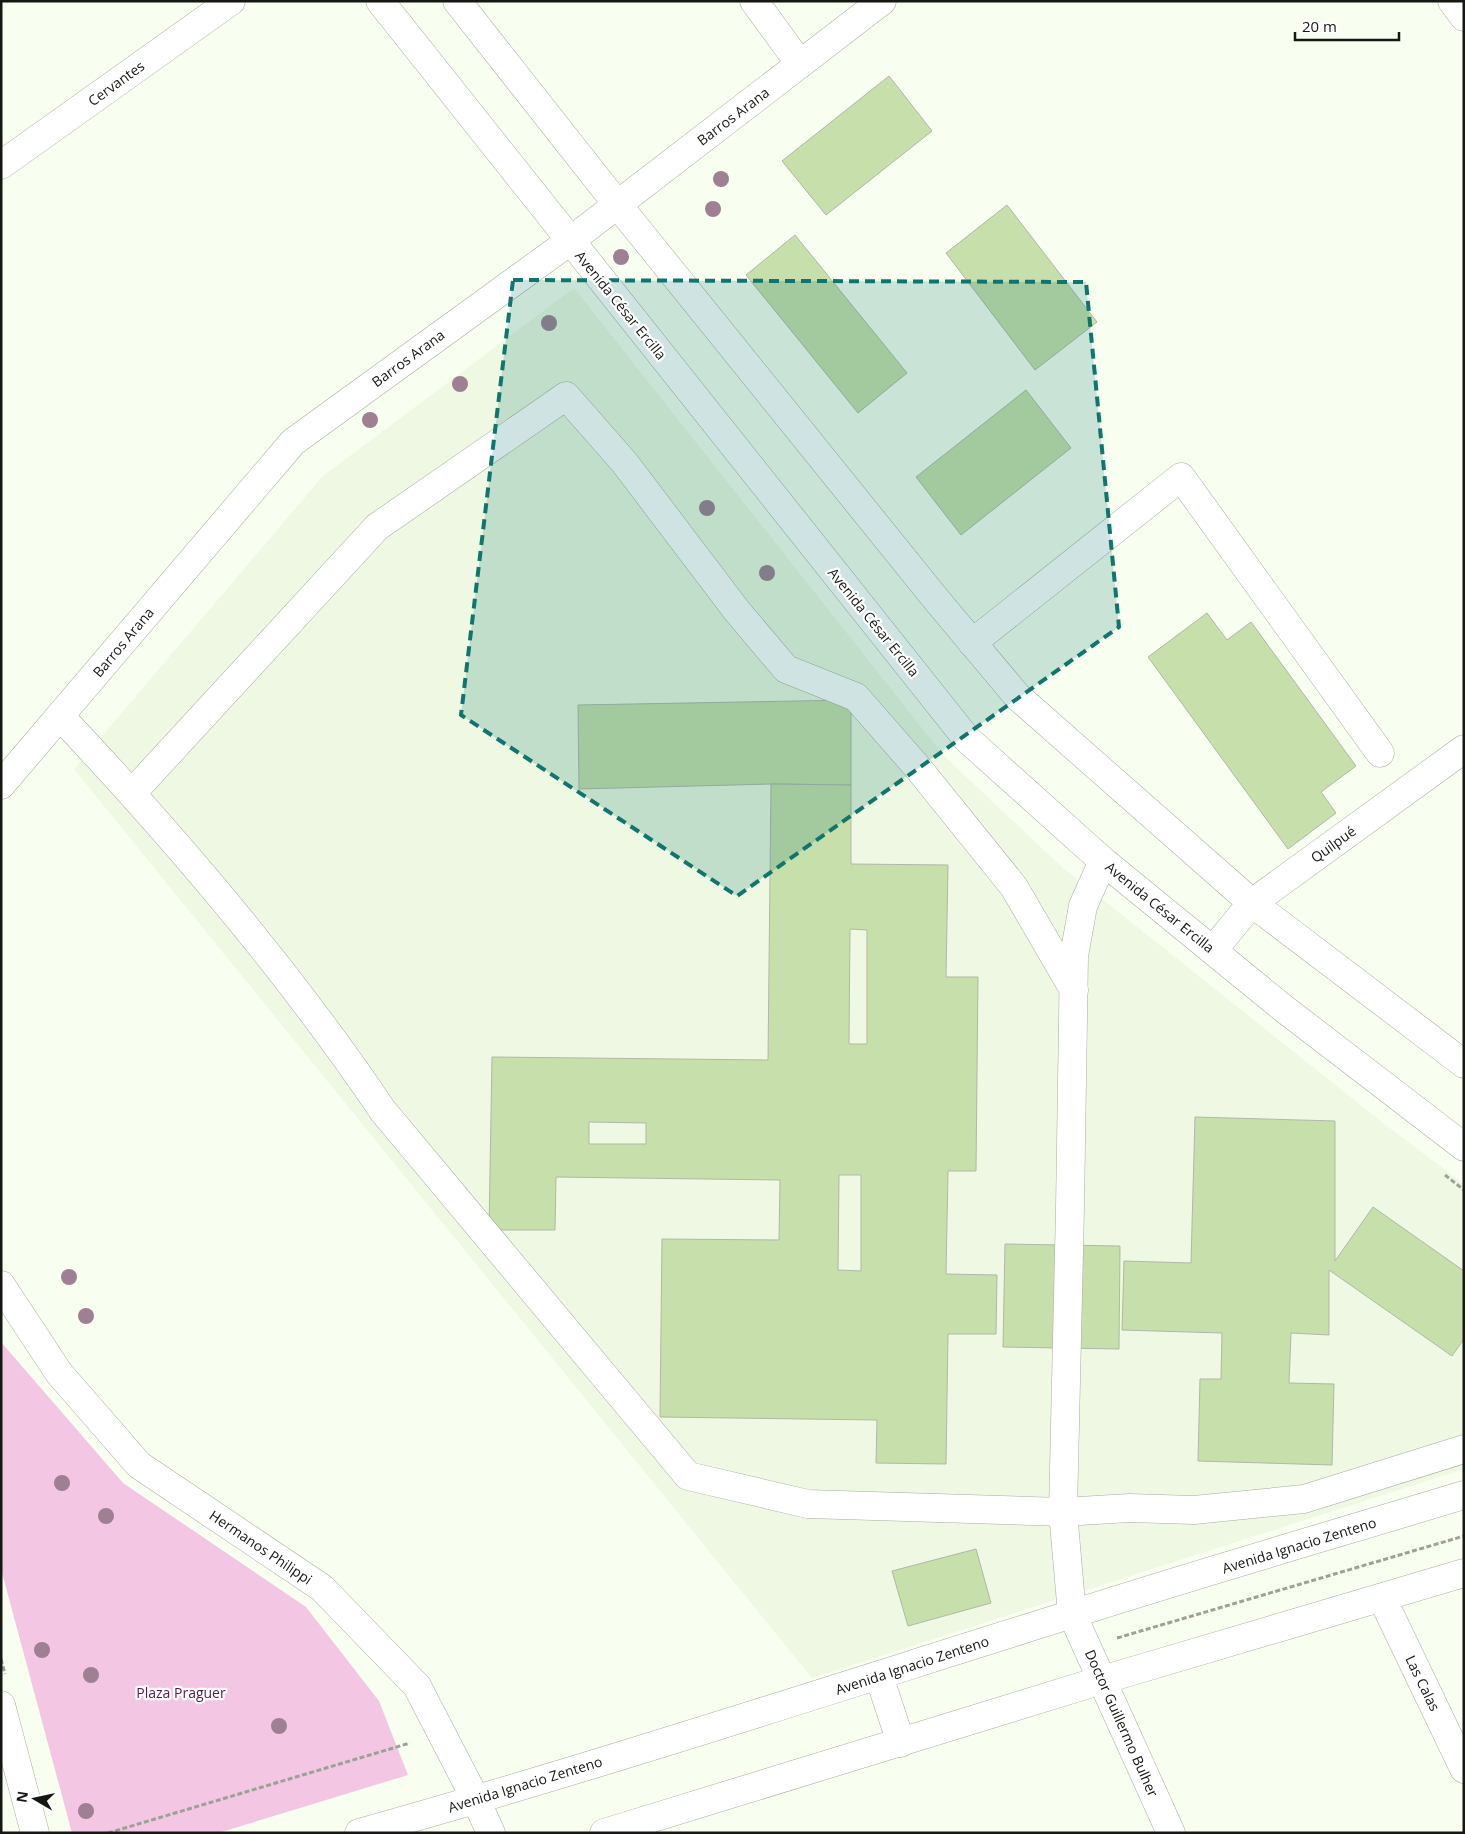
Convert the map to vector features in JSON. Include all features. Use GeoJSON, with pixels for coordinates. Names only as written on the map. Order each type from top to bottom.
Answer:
{"type":"FeatureCollection","features":[{"type":"Feature","properties":{"kind":"main road","name":"Cervantes"},"geometry":{"type":"LineString","coordinates":[[1,166],[231,1]]}},
{"type":"Feature","properties":{"kind":"main road","name":"Avenida César Ercilla"},"geometry":{"type":"LineString","coordinates":[[380,1],[966,739],[1103,861],[1284,1008],[1464,1148]]}},
{"type":"Feature","properties":{"kind":"main road"},"geometry":{"type":"LineString","coordinates":[[457,1],[972,643],[1018,696],[1252,903],[1464,1064]]}},
{"type":"Feature","properties":{"kind":"main road"},"geometry":{"type":"LineString","coordinates":[[754,1],[800,64]]}},
{"type":"Feature","properties":{"kind":"main road","name":"Barros Arana"},"geometry":{"type":"LineString","coordinates":[[1,785],[292,442],[570,241],[882,1]]}},
{"type":"Feature","properties":{"kind":"main road"},"geometry":{"type":"LineString","coordinates":[[1452,1],[1464,17]]}},
{"type":"Feature","properties":{"kind":"main road"},"geometry":{"type":"LineString","coordinates":[[132,793],[377,527],[566,396],[624,462],[737,611],[786,669],[856,697],[905,754],[1014,887],[1074,990]]}},
{"type":"Feature","properties":{"kind":"main road"},"geometry":{"type":"LineString","coordinates":[[972,643],[1180,476],[1380,753]]}},
{"type":"Feature","properties":{"kind":"main road"},"geometry":{"type":"LineString","coordinates":[[60,716],[132,793],[238,917],[343,1051],[383,1112],[688,1476],[808,1504],[1063,1512],[1129,1508],[1194,1510],[1304,1500],[1464,1449]]}},
{"type":"Feature","properties":{"kind":"main road","name":"Quilpué"},"geometry":{"type":"LineString","coordinates":[[1213,950],[1252,903],[1464,749]]}},
{"type":"Feature","properties":{"kind":"main road","name":"Doctor Guillermo Bulher"},"geometry":{"type":"LineString","coordinates":[[1103,861],[1083,906],[1074,956],[1063,1512],[1072,1614],[1171,1833]]}},
{"type":"Feature","properties":{"kind":"main road","name":"Hermanos Philippi"},"geometry":{"type":"LineString","coordinates":[[1,1285],[59,1373],[139,1465],[322,1588],[417,1686],[491,1833]]}},
{"type":"Feature","properties":{"kind":"main road","name":"Avenida Ignacio Zenteno"},"geometry":{"type":"LineString","coordinates":[[359,1833],[476,1800],[879,1676],[1072,1614],[1464,1495]]}},
{"type":"Feature","properties":{"kind":"main road"},"geometry":{"type":"LineString","coordinates":[[604,1833],[1102,1680],[1464,1573]]}},
{"type":"Feature","properties":{"kind":"main road","name":"Las Calas"},"geometry":{"type":"LineString","coordinates":[[1382,1598],[1464,1769]]}},
{"type":"Feature","properties":{"kind":"main road"},"geometry":{"type":"LineString","coordinates":[[879,1676],[901,1743]]}},
{"type":"Feature","properties":{"kind":"main road"},"geometry":{"type":"LineString","coordinates":[[1,1705],[35,1833]]}},
{"type":"Feature","properties":{"kind":"path"},"geometry":{"type":"LineString","coordinates":[[108,1833],[409,1744],[417,1738],[440,1729]]}},
{"type":"Feature","properties":{"kind":"highlighted area"},"geometry":{"type":"Polygon","coordinates":[[[513,280],[1086,282],[1119,627],[737,896],[461,715],[513,280]]]}},
{"type":"Feature","properties":{"kind":"shaded area"},"geometry":{"type":"Polygon","coordinates":[[[574,288],[944,756],[1063,868],[1387,1126],[1464,1184],[1464,1469],[812,1678],[74,769],[323,476],[574,288]]]}},
{"type":"Feature","properties":{"kind":"green space","name":"Plaza Praguer"},"geometry":{"type":"Polygon","coordinates":[[[1,1342],[123,1483],[306,1607],[379,1701],[408,1775],[218,1833],[72,1833],[1,1569],[1,1342]]]}},
{"type":"Feature","properties":{"kind":"building"},"geometry":{"type":"Polygon","coordinates":[[[889,76],[932,131],[826,215],[782,161],[889,76]]]}},
{"type":"Feature","properties":{"kind":"building"},"geometry":{"type":"Polygon","coordinates":[[[1007,205],[1097,322],[1035,370],[946,253],[1007,205]]]}},
{"type":"Feature","properties":{"kind":"building"},"geometry":{"type":"Polygon","coordinates":[[[795,235],[907,373],[858,413],[746,275],[795,235]]]}},
{"type":"Feature","properties":{"kind":"building"},"geometry":{"type":"Polygon","coordinates":[[[1026,390],[1071,448],[961,535],[916,477],[1026,390]]]}},
{"type":"Feature","properties":{"kind":"building"},"geometry":{"type":"Polygon","coordinates":[[[1207,613],[1227,640],[1251,622],[1356,766],[1321,792],[1336,813],[1288,849],[1148,657],[1207,613]]]}},
{"type":"Feature","properties":{"kind":"building"},"geometry":{"type":"Polygon","coordinates":[[[851,700],[851,785],[771,784],[579,789],[578,705],[851,700]]]}},
{"type":"Feature","properties":{"kind":"building"},"geometry":{"type":"Polygon","coordinates":[[[771,784],[851,785],[851,864],[948,865],[946,977],[978,977],[976,1171],[948,1171],[946,1274],[997,1275],[996,1334],[948,1334],[946,1464],[876,1463],[877,1420],[660,1417],[662,1239],[779,1240],[780,1180],[556,1177],[555,1230],[489,1230],[492,1057],[768,1060],[771,784]],[[850,929],[849,1044],[867,1044],[867,930],[850,929]],[[589,1122],[589,1144],[646,1144],[646,1123],[589,1122]],[[839,1175],[838,1270],[861,1271],[861,1175],[839,1175]]]}},
{"type":"Feature","properties":{"kind":"building"},"geometry":{"type":"Polygon","coordinates":[[[1195,1117],[1335,1121],[1335,1261],[1373,1207],[1464,1271],[1464,1339],[1452,1356],[1329,1270],[1329,1335],[1291,1333],[1289,1383],[1334,1384],[1332,1465],[1198,1461],[1200,1379],[1221,1379],[1222,1333],[1122,1330],[1124,1261],[1191,1263],[1195,1117]]]}},
{"type":"Feature","properties":{"kind":"building"},"geometry":{"type":"Polygon","coordinates":[[[1005,1244],[1120,1246],[1119,1349],[1003,1347],[1005,1244]]]}},
{"type":"Feature","properties":{"kind":"building"},"geometry":{"type":"Polygon","coordinates":[[[976,1549],[991,1603],[908,1626],[892,1571],[976,1549]]]}}]}
